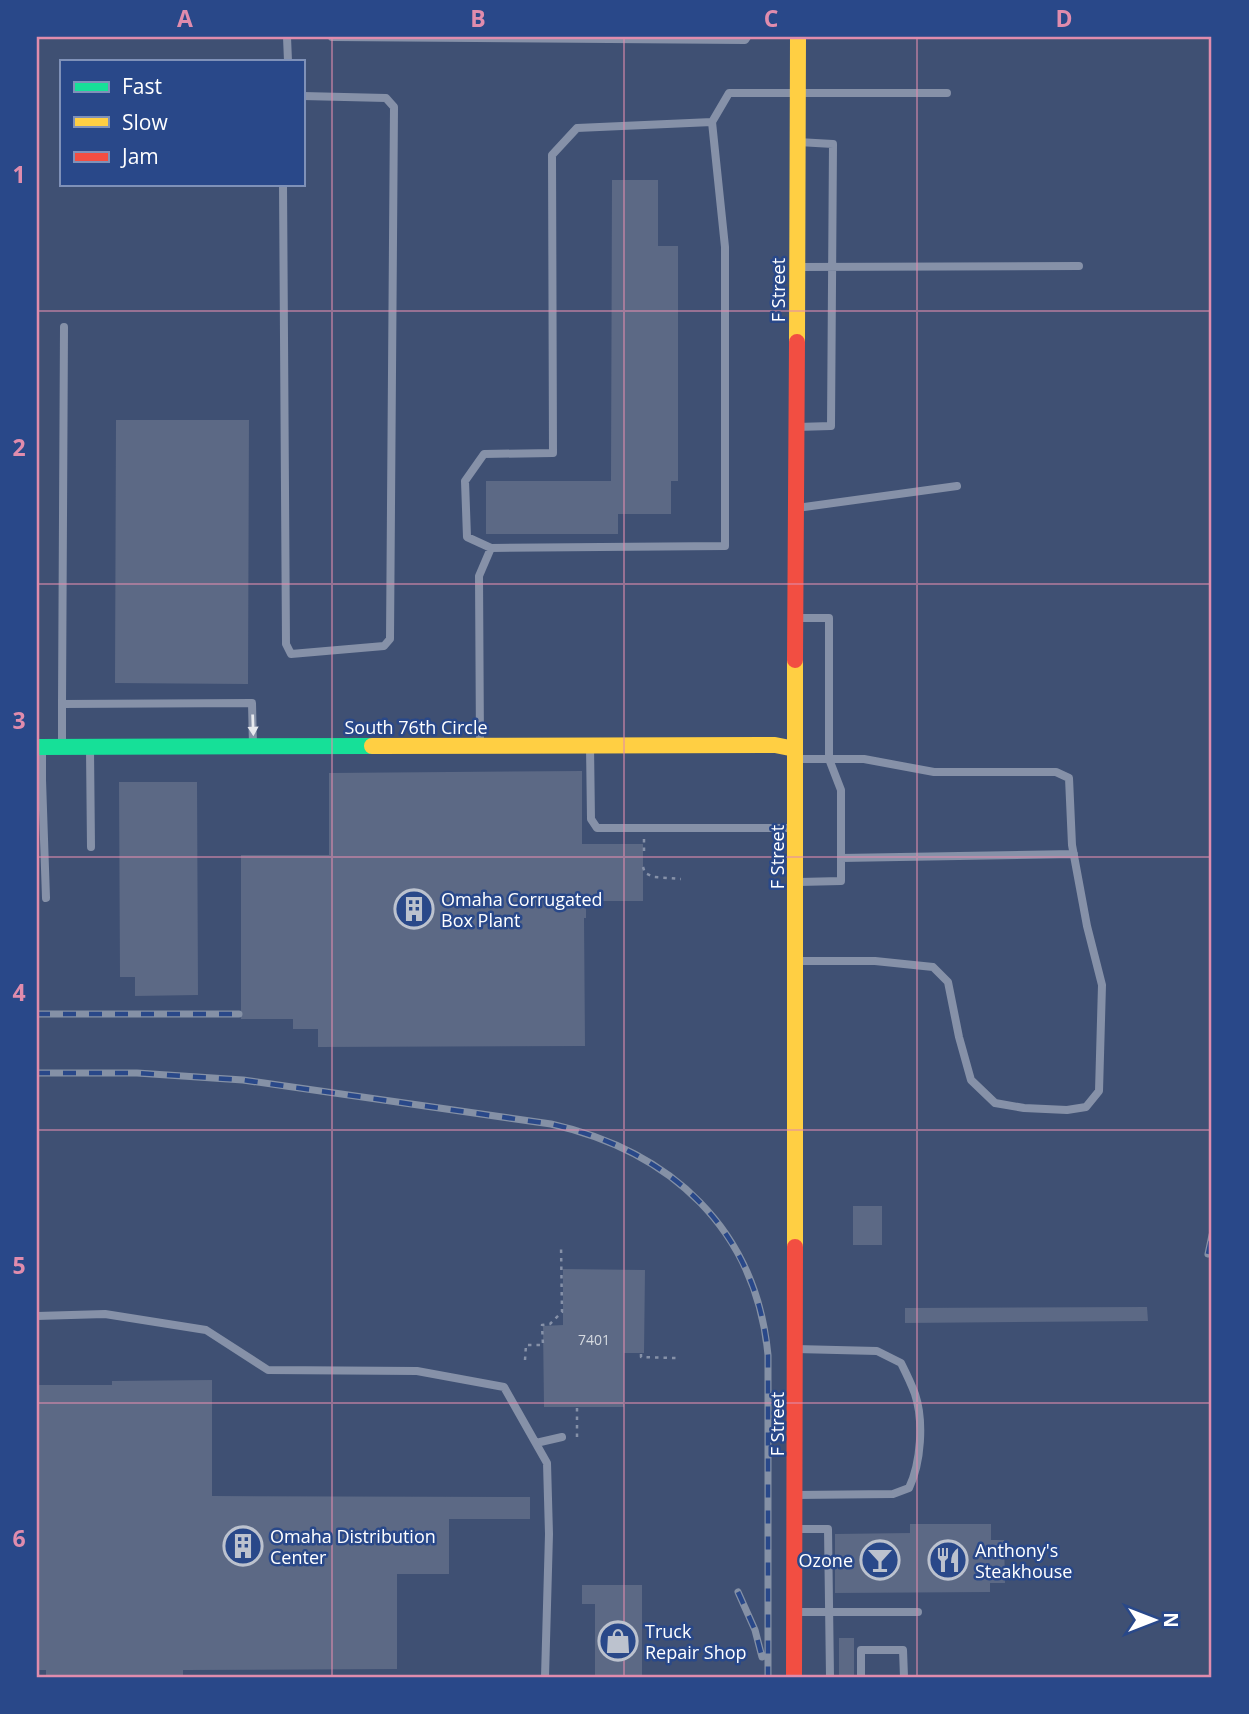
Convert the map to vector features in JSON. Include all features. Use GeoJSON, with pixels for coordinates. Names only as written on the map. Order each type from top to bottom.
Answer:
{"type":"FeatureCollection","features":[{"type":"Feature","properties":{"kind":"street","name":"F Street"},"geometry":{"type":"LineString","coordinates":[[794,1677],[798,37]]}},
{"type":"Feature","properties":{"kind":"street","name":"South 76th Circle"},"geometry":{"type":"LineString","coordinates":[[40,747],[775,745],[795,754]]}},
{"type":"Feature","properties":{"kind":"lane"},"geometry":{"type":"LineString","coordinates":[[287,37],[288,60]]}},
{"type":"Feature","properties":{"kind":"lane"},"geometry":{"type":"LineString","coordinates":[[332,37],[745,40],[747,37]]}},
{"type":"Feature","properties":{"kind":"lane"},"geometry":{"type":"LineString","coordinates":[[712,122],[577,128],[552,155],[553,453],[484,454],[465,481],[467,537],[491,548],[725,546],[725,247],[712,122],[729,93],[947,93]]}},
{"type":"Feature","properties":{"kind":"lane"},"geometry":{"type":"LineString","coordinates":[[283,186],[286,644],[291,654],[384,646],[390,639],[394,107],[386,98],[304,96]]}},
{"type":"Feature","properties":{"kind":"lane"},"geometry":{"type":"LineString","coordinates":[[797,427],[831,426],[833,144],[798,142]]}},
{"type":"Feature","properties":{"kind":"lane"},"geometry":{"type":"LineString","coordinates":[[798,267],[1079,266]]}},
{"type":"Feature","properties":{"kind":"lane"},"geometry":{"type":"LineString","coordinates":[[62,747],[64,327]]}},
{"type":"Feature","properties":{"kind":"lane"},"geometry":{"type":"LineString","coordinates":[[797,508],[957,486]]}},
{"type":"Feature","properties":{"kind":"lane"},"geometry":{"type":"LineString","coordinates":[[480,746],[479,576],[491,548]]}},
{"type":"Feature","properties":{"kind":"lane"},"geometry":{"type":"LineString","coordinates":[[797,618],[829,618],[829,759],[841,790],[841,881],[797,882]]}},
{"type":"Feature","properties":{"kind":"lane"},"geometry":{"type":"LineString","coordinates":[[62,704],[252,703],[253,746]]}},
{"type":"Feature","properties":{"kind":"lane"},"geometry":{"type":"LineString","coordinates":[[590,746],[591,819],[597,828],[797,828]]}},
{"type":"Feature","properties":{"kind":"lane"},"geometry":{"type":"LineString","coordinates":[[40,747],[39,780],[46,898]]}},
{"type":"Feature","properties":{"kind":"lane"},"geometry":{"type":"LineString","coordinates":[[90,747],[91,846]]}},
{"type":"Feature","properties":{"kind":"lane"},"geometry":{"type":"LineString","coordinates":[[795,754],[829,759],[864,759],[933,772],[1056,772],[1069,778],[1074,854],[1101,985],[1099,1091],[1086,1107],[1067,1110],[1024,1108],[995,1103],[971,1080],[948,982],[933,967],[875,961],[796,961]]}},
{"type":"Feature","properties":{"kind":"lane"},"geometry":{"type":"LineString","coordinates":[[841,858],[1074,854]]}},
{"type":"Feature","properties":{"kind":"lane"},"geometry":{"type":"LineString","coordinates":[[37,1316],[105,1314],[206,1330],[268,1370],[416,1371],[504,1387],[547,1463],[549,1489],[545,1677]]}},
{"type":"Feature","properties":{"kind":"lane"},"geometry":{"type":"LineString","coordinates":[[796,1349],[877,1351],[901,1363],[916,1396],[920,1444],[914,1479],[909,1488],[893,1494],[796,1495]]}},
{"type":"Feature","properties":{"kind":"lane"},"geometry":{"type":"LineString","coordinates":[[536,1443],[562,1437]]}},
{"type":"Feature","properties":{"kind":"lane"},"geometry":{"type":"LineString","coordinates":[[796,1529],[828,1528],[830,1677]]}},
{"type":"Feature","properties":{"kind":"lane"},"geometry":{"type":"LineString","coordinates":[[795,1612],[918,1612]]}},
{"type":"Feature","properties":{"kind":"lane"},"geometry":{"type":"LineString","coordinates":[[861,1677],[861,1650],[904,1650],[904,1677]]}},
{"type":"Feature","properties":{"kind":"path"},"geometry":{"type":"LineString","coordinates":[[644,835],[644,856]]}},
{"type":"Feature","properties":{"kind":"path"},"geometry":{"type":"LineString","coordinates":[[643,867],[650,877],[681,879]]}},
{"type":"Feature","properties":{"kind":"path"},"geometry":{"type":"LineString","coordinates":[[525,1360],[526,1345],[543,1345],[542,1325],[550,1324],[562,1312],[561,1245]]}},
{"type":"Feature","properties":{"kind":"path"},"geometry":{"type":"LineString","coordinates":[[640,1354],[641,1357],[676,1358]]}},
{"type":"Feature","properties":{"kind":"path"},"geometry":{"type":"LineString","coordinates":[[577,1407],[577,1437]]}},
{"type":"Feature","properties":{"kind":"building"},"geometry":{"type":"Polygon","coordinates":[[[612,180],[658,180],[658,246],[678,246],[678,481],[671,481],[671,514],[618,514],[618,534],[486,534],[486,481],[611,481],[612,180]]]}},
{"type":"Feature","properties":{"kind":"building"},"geometry":{"type":"Polygon","coordinates":[[[116,420],[249,420],[248,684],[115,683],[116,420]]]}},
{"type":"Feature","properties":{"kind":"building","name":"Omaha Corrugated Box Plant"},"geometry":{"type":"Polygon","coordinates":[[[582,771],[582,844],[643,844],[643,901],[586,901],[585,1046],[318,1047],[318,1029],[293,1029],[293,1019],[241,1019],[241,855],[329,855],[329,773],[582,771]]]}},
{"type":"Feature","properties":{"kind":"building"},"geometry":{"type":"Polygon","coordinates":[[[119,782],[197,782],[198,995],[135,996],[135,977],[120,977],[119,782]]]}},
{"type":"Feature","properties":{"kind":"building"},"geometry":{"type":"Polygon","coordinates":[[[853,1206],[882,1206],[882,1245],[853,1245],[853,1206]]]}},
{"type":"Feature","properties":{"kind":"building"},"geometry":{"type":"Polygon","coordinates":[[[563,1269],[645,1270],[644,1353],[624,1353],[624,1407],[544,1407],[543,1326],[563,1325],[563,1269]]]}},
{"type":"Feature","properties":{"kind":"building"},"geometry":{"type":"Polygon","coordinates":[[[1147,1307],[1148,1321],[905,1323],[905,1308],[1147,1307]]]}},
{"type":"Feature","properties":{"kind":"building","name":"Omaha Distribution Center"},"geometry":{"type":"Polygon","coordinates":[[[212,1380],[212,1496],[530,1497],[530,1519],[449,1519],[449,1574],[397,1574],[397,1669],[183,1670],[183,1677],[46,1677],[46,1670],[37,1670],[37,1385],[112,1385],[112,1381],[212,1380]]]}},
{"type":"Feature","properties":{"kind":"building"},"geometry":{"type":"Polygon","coordinates":[[[910,1524],[991,1524],[991,1540],[1004,1540],[1005,1583],[990,1583],[990,1592],[835,1593],[835,1534],[910,1533],[910,1524]]]}},
{"type":"Feature","properties":{"kind":"building","name":"Truck Repair Shop"},"geometry":{"type":"Polygon","coordinates":[[[582,1585],[642,1585],[642,1677],[595,1677],[595,1604],[582,1604],[582,1585]]]}},
{"type":"Feature","properties":{"kind":"building"},"geometry":{"type":"Polygon","coordinates":[[[839,1638],[854,1638],[854,1677],[839,1677],[839,1638]]]}},
{"type":"Feature","properties":{"kind":"railway"},"geometry":{"type":"LineString","coordinates":[[37,1014],[239,1014]]}},
{"type":"Feature","properties":{"kind":"railway"},"geometry":{"type":"LineString","coordinates":[[37,1073],[137,1073],[243,1080],[551,1124],[594,1137],[634,1154],[669,1176],[700,1202],[726,1234],[746,1270],[760,1310],[768,1355],[768,1677]]}},
{"type":"Feature","properties":{"kind":"railway"},"geometry":{"type":"LineString","coordinates":[[1208,1254],[1212,1235]]}},
{"type":"Feature","properties":{"kind":"railway"},"geometry":{"type":"LineString","coordinates":[[738,1592],[755,1630],[762,1657]]}},
{"type":"Feature","properties":{"kind":"traffic: fast"},"geometry":{"type":"LineString","coordinates":[[37,747],[372,746]]}},
{"type":"Feature","properties":{"kind":"traffic: slow"},"geometry":{"type":"LineString","coordinates":[[797,342],[798,37]]}},
{"type":"Feature","properties":{"kind":"traffic: slow"},"geometry":{"type":"LineString","coordinates":[[795,660],[795,1247]]}},
{"type":"Feature","properties":{"kind":"traffic: slow"},"geometry":{"type":"LineString","coordinates":[[372,746],[775,745],[795,749]]}},
{"type":"Feature","properties":{"kind":"traffic: jam"},"geometry":{"type":"LineString","coordinates":[[795,660],[797,342]]}},
{"type":"Feature","properties":{"kind":"traffic: jam"},"geometry":{"type":"LineString","coordinates":[[794,1677],[795,1247]]}},
{"type":"Feature","properties":{"kind":"place","name":"Omaha Corrugated Box Plant"},"geometry":{"type":"Point","coordinates":[414,909]}},
{"type":"Feature","properties":{"kind":"place","name":"Omaha Distribution Center"},"geometry":{"type":"Point","coordinates":[243,1546]}},
{"type":"Feature","properties":{"kind":"place","name":"Ozone"},"geometry":{"type":"Point","coordinates":[880,1560]}},
{"type":"Feature","properties":{"kind":"place","name":"Anthony's Steakhouse"},"geometry":{"type":"Point","coordinates":[948,1560]}},
{"type":"Feature","properties":{"kind":"place","name":"Truck Repair Shop"},"geometry":{"type":"Point","coordinates":[618,1641]}}]}
